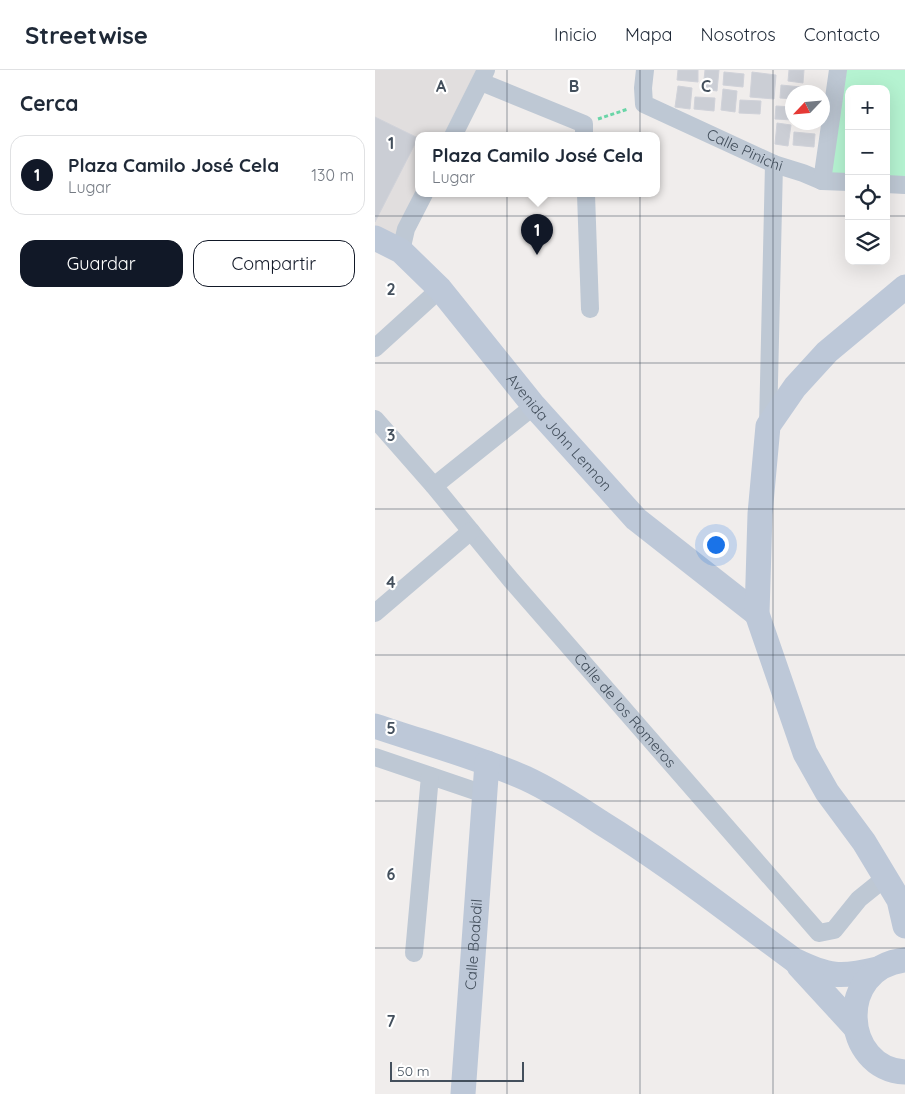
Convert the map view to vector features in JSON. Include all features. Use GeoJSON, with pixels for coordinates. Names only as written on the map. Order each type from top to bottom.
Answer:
{"type":"FeatureCollection","features":[{"type":"Feature","properties":{"kind":"street"},"geometry":{"type":"LineString","coordinates":[[644,104],[645,70]]}},
{"type":"Feature","properties":{"kind":"street"},"geometry":{"type":"LineString","coordinates":[[822,181],[838,70]]}},
{"type":"Feature","properties":{"kind":"street"},"geometry":{"type":"LineString","coordinates":[[455,132],[484,76],[584,130]]}},
{"type":"Feature","properties":{"kind":"street","name":"Calle Pinichi"},"geometry":{"type":"LineString","coordinates":[[644,104],[774,164],[822,181],[845,182]]}},
{"type":"Feature","properties":{"kind":"street"},"geometry":{"type":"LineString","coordinates":[[774,164],[768,426],[760,514],[757,614],[797,732],[811,766],[827,792],[864,842],[899,900],[905,926]]}},
{"type":"Feature","properties":{"kind":"street"},"geometry":{"type":"LineString","coordinates":[[890,184],[905,185]]}},
{"type":"Feature","properties":{"kind":"street"},"geometry":{"type":"LineString","coordinates":[[401,251],[406,229],[422,197]]}},
{"type":"Feature","properties":{"kind":"street"},"geometry":{"type":"LineString","coordinates":[[586,197],[590,309]]}},
{"type":"Feature","properties":{"kind":"street","name":"Avenida John Lennon"},"geometry":{"type":"LineString","coordinates":[[375,238],[401,251],[439,289],[534,406],[636,519],[757,614]]}},
{"type":"Feature","properties":{"kind":"street"},"geometry":{"type":"LineString","coordinates":[[768,426],[795,387],[827,352],[905,287]]}},
{"type":"Feature","properties":{"kind":"street"},"geometry":{"type":"LineString","coordinates":[[375,348],[439,289]]}},
{"type":"Feature","properties":{"kind":"street"},"geometry":{"type":"LineString","coordinates":[[434,486],[534,406]]}},
{"type":"Feature","properties":{"kind":"street","name":"Calle de los Romeros"},"geometry":{"type":"LineString","coordinates":[[375,419],[434,486],[511,580],[819,934],[835,930],[859,900],[885,878]]}},
{"type":"Feature","properties":{"kind":"street"},"geometry":{"type":"LineString","coordinates":[[375,613],[471,531]]}},
{"type":"Feature","properties":{"kind":"street"},"geometry":{"type":"LineString","coordinates":[[375,726],[487,763],[525,779],[559,796],[627,838],[794,960],[855,1027]]}},
{"type":"Feature","properties":{"kind":"street"},"geometry":{"type":"LineString","coordinates":[[375,757],[484,794]]}},
{"type":"Feature","properties":{"kind":"street","name":"Calle Boabdil"},"geometry":{"type":"LineString","coordinates":[[463,1094],[487,763]]}},
{"type":"Feature","properties":{"kind":"street"},"geometry":{"type":"LineString","coordinates":[[414,953],[430,776]]}},
{"type":"Feature","properties":{"kind":"street"},"geometry":{"type":"LineString","coordinates":[[794,960],[817,971],[848,976],[878,969],[895,961],[905,960]]}},
{"type":"Feature","properties":{"kind":"street"},"geometry":{"type":"LineString","coordinates":[[878,969],[865,982],[857,998],[854,1017],[857,1036],[867,1052],[881,1065],[899,1072],[905,1072]]}},
{"type":"Feature","properties":{"kind":"path"},"geometry":{"type":"LineString","coordinates":[[584,130],[644,104]]}},
{"type":"Feature","properties":{"kind":"shaded area"},"geometry":{"type":"Polygon","coordinates":[[[375,70],[486,70],[455,132],[415,132],[415,197],[417,197],[401,251],[375,238],[375,70]]]}},
{"type":"Feature","properties":{"kind":"green space"},"geometry":{"type":"Polygon","coordinates":[[[838,70],[905,70],[905,185],[890,184],[890,85],[845,85],[845,182],[822,181],[838,70]]]}},
{"type":"Feature","properties":{"kind":"building"},"geometry":{"type":"Polygon","coordinates":[[[678,70],[698,70],[698,82],[677,80],[678,70]]]}},
{"type":"Feature","properties":{"kind":"building"},"geometry":{"type":"Polygon","coordinates":[[[705,70],[719,70],[717,91],[703,89],[705,70]]]}},
{"type":"Feature","properties":{"kind":"building"},"geometry":{"type":"Polygon","coordinates":[[[789,70],[804,70],[803,83],[788,81],[789,70]]]}},
{"type":"Feature","properties":{"kind":"building"},"geometry":{"type":"Polygon","coordinates":[[[724,72],[744,74],[743,87],[723,85],[724,72]]]}},
{"type":"Feature","properties":{"kind":"building"},"geometry":{"type":"Polygon","coordinates":[[[752,72],[776,75],[774,99],[750,97],[752,72]]]}},
{"type":"Feature","properties":{"kind":"building"},"geometry":{"type":"Polygon","coordinates":[[[781,85],[785,85],[785,98],[780,98],[781,85]]]}},
{"type":"Feature","properties":{"kind":"building"},"geometry":{"type":"Polygon","coordinates":[[[678,86],[692,88],[690,109],[675,107],[678,86]]]}},
{"type":"Feature","properties":{"kind":"building"},"geometry":{"type":"Polygon","coordinates":[[[723,89],[737,91],[735,112],[721,110],[723,89]]]}},
{"type":"Feature","properties":{"kind":"building"},"geometry":{"type":"Polygon","coordinates":[[[695,97],[715,98],[714,111],[694,109],[695,97]]]}},
{"type":"Feature","properties":{"kind":"building"},"geometry":{"type":"Polygon","coordinates":[[[740,100],[761,101],[760,114],[739,113],[740,100]]]}},
{"type":"Feature","properties":{"kind":"building"},"geometry":{"type":"Polygon","coordinates":[[[776,106],[785,107],[785,120],[775,119],[776,106]]]}},
{"type":"Feature","properties":{"kind":"building"},"geometry":{"type":"Polygon","coordinates":[[[375,117],[415,137],[415,144],[375,222],[375,117]]]}},
{"type":"Feature","properties":{"kind":"building"},"geometry":{"type":"Polygon","coordinates":[[[777,123],[785,124],[785,130],[790,130],[788,146],[775,144],[777,123]]]}},
{"type":"Feature","properties":{"kind":"building"},"geometry":{"type":"Polygon","coordinates":[[[794,132],[815,134],[814,147],[793,145],[794,132]]]}},
{"type":"Feature","properties":{"kind":"place","name":"Plaza Camilo José Cela"},"geometry":{"type":"Point","coordinates":[537,255]}}]}
